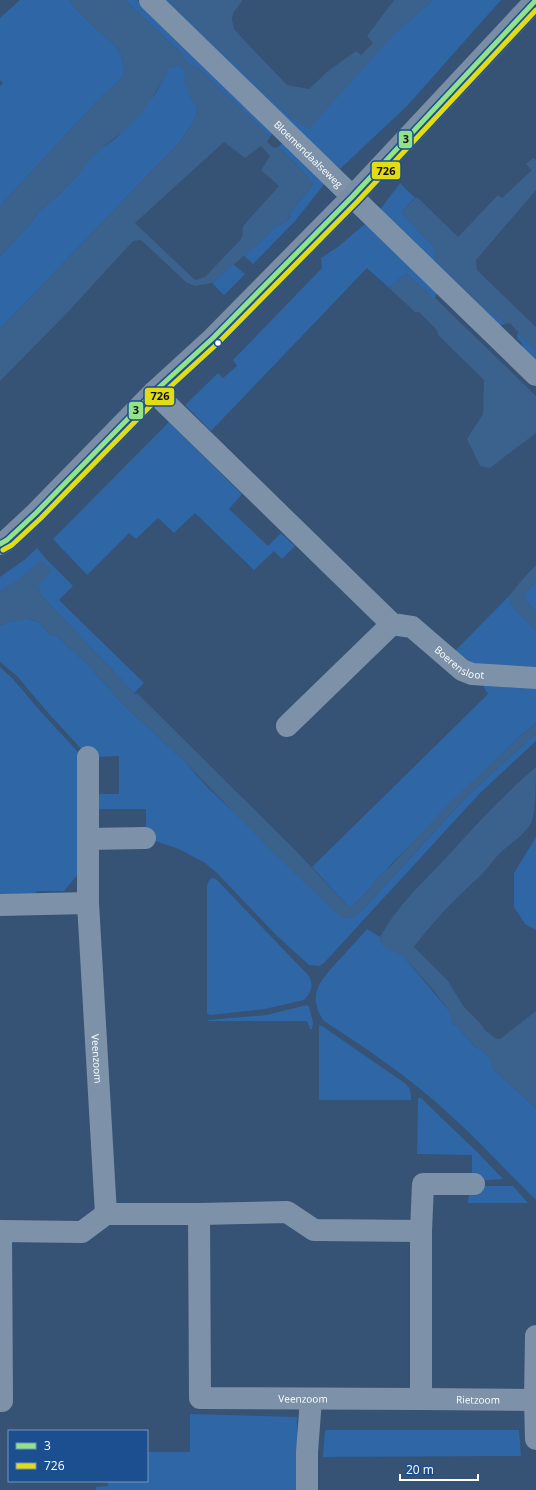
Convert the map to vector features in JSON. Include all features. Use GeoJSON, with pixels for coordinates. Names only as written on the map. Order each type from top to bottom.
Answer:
{"type":"FeatureCollection","features":[{"type":"Feature","properties":{"kind":"street","name":"Bloemendaalseweg"},"geometry":{"type":"LineString","coordinates":[[150,0],[536,375]]}},
{"type":"Feature","properties":{"kind":"street"},"geometry":{"type":"LineString","coordinates":[[0,544],[7,540],[36,513],[154,392],[212,338],[352,197],[536,0]]}},
{"type":"Feature","properties":{"kind":"street"},"geometry":{"type":"LineString","coordinates":[[154,392],[392,624],[287,726]]}},
{"type":"Feature","properties":{"kind":"street","name":"Boerensloot"},"geometry":{"type":"LineString","coordinates":[[392,624],[412,627],[451,662],[462,670],[472,674],[536,678]]}},
{"type":"Feature","properties":{"kind":"street","name":"Veenzoom"},"geometry":{"type":"LineString","coordinates":[[88,757],[88,903],[106,1214]]}},
{"type":"Feature","properties":{"kind":"street"},"geometry":{"type":"LineString","coordinates":[[88,838],[145,838]]}},
{"type":"Feature","properties":{"kind":"street"},"geometry":{"type":"LineString","coordinates":[[0,905],[88,903]]}},
{"type":"Feature","properties":{"kind":"street"},"geometry":{"type":"LineString","coordinates":[[421,1399],[423,1184],[474,1184]]}},
{"type":"Feature","properties":{"kind":"street"},"geometry":{"type":"LineString","coordinates":[[0,1401],[2,1401],[0,1231],[82,1232],[106,1214],[287,1212],[314,1230],[422,1231]]}},
{"type":"Feature","properties":{"kind":"street","name":"Veenzoom"},"geometry":{"type":"LineString","coordinates":[[199,1214],[200,1398],[421,1399]]}},
{"type":"Feature","properties":{"kind":"street"},"geometry":{"type":"LineString","coordinates":[[536,1336],[536,1439]]}},
{"type":"Feature","properties":{"kind":"street"},"geometry":{"type":"LineString","coordinates":[[307,1490],[307,1452],[311,1399]]}},
{"type":"Feature","properties":{"kind":"street","name":"Rietzoom"},"geometry":{"type":"LineString","coordinates":[[421,1399],[535,1400]]}},
{"type":"Feature","properties":{"kind":"shaded area"},"geometry":{"type":"Polygon","coordinates":[[[20,0],[69,0],[80,13],[117,48],[125,71],[121,79],[101,97],[0,206],[0,86],[3,83],[0,80],[0,18],[20,0]]]}},
{"type":"Feature","properties":{"kind":"shaded area"},"geometry":{"type":"Polygon","coordinates":[[[69,0],[125,0],[183,55],[183,59],[191,66],[195,65],[270,137],[267,142],[274,148],[278,147],[298,166],[313,184],[290,213],[289,219],[276,226],[258,244],[212,283],[195,286],[187,283],[141,240],[133,241],[67,313],[0,381],[0,329],[181,141],[196,117],[197,106],[191,99],[184,82],[185,71],[180,65],[170,68],[150,101],[136,119],[101,149],[62,192],[38,212],[31,223],[0,256],[0,206],[101,97],[121,79],[125,71],[117,48],[80,13],[69,0]],[[224,142],[135,223],[195,280],[205,277],[242,238],[243,226],[279,186],[261,170],[270,156],[261,146],[245,158],[224,142]]]}},
{"type":"Feature","properties":{"kind":"shaded area"},"geometry":{"type":"Polygon","coordinates":[[[125,0],[137,0],[274,132],[270,137],[195,65],[191,66],[183,59],[183,55],[125,0]]]}},
{"type":"Feature","properties":{"kind":"shaded area"},"geometry":{"type":"Polygon","coordinates":[[[157,0],[168,0],[293,120],[433,0],[501,0],[407,106],[340,169],[280,119],[157,0]]]}},
{"type":"Feature","properties":{"kind":"shaded area"},"geometry":{"type":"Polygon","coordinates":[[[168,0],[243,0],[233,13],[232,19],[234,29],[287,85],[309,89],[328,71],[356,51],[361,55],[373,43],[367,36],[394,0],[433,0],[395,33],[309,129],[293,120],[168,0]]]}},
{"type":"Feature","properties":{"kind":"shaded area"},"geometry":{"type":"Polygon","coordinates":[[[180,65],[185,71],[191,99],[197,106],[196,117],[181,141],[0,329],[0,256],[31,223],[38,212],[70,184],[89,160],[116,138],[156,93],[169,68],[180,65]]]}},
{"type":"Feature","properties":{"kind":"shaded area"},"geometry":{"type":"Polygon","coordinates":[[[284,142],[325,183],[296,220],[253,264],[243,255],[258,244],[276,226],[289,219],[290,213],[313,184],[298,166],[278,147],[284,142]]]}},
{"type":"Feature","properties":{"kind":"shaded area"},"geometry":{"type":"Polygon","coordinates":[[[533,158],[536,160],[536,190],[476,260],[477,270],[536,327],[536,350],[519,335],[510,323],[506,324],[478,302],[434,259],[434,247],[401,212],[417,197],[458,237],[498,195],[502,198],[532,170],[526,164],[533,158]]]}},
{"type":"Feature","properties":{"kind":"shaded area"},"geometry":{"type":"Polygon","coordinates":[[[400,183],[415,198],[401,212],[434,247],[434,259],[478,302],[506,324],[496,324],[379,211],[400,183]]]}},
{"type":"Feature","properties":{"kind":"shaded area"},"geometry":{"type":"Polygon","coordinates":[[[365,224],[437,292],[435,298],[433,298],[406,273],[389,288],[367,268],[211,431],[185,405],[218,373],[223,378],[237,366],[233,360],[322,268],[321,258],[339,246],[365,224]]]}},
{"type":"Feature","properties":{"kind":"shaded area"},"geometry":{"type":"Polygon","coordinates":[[[233,264],[245,274],[224,295],[212,283],[233,264]]]}},
{"type":"Feature","properties":{"kind":"shaded area"},"geometry":{"type":"Polygon","coordinates":[[[406,273],[433,298],[435,298],[536,396],[536,433],[490,468],[480,466],[467,439],[483,414],[484,380],[438,335],[437,330],[419,312],[415,312],[389,288],[406,273]]]}},
{"type":"Feature","properties":{"kind":"shaded area"},"geometry":{"type":"Polygon","coordinates":[[[518,332],[519,335],[536,350],[536,364],[523,351],[522,343],[517,337],[518,332]]]}},
{"type":"Feature","properties":{"kind":"shaded area"},"geometry":{"type":"Polygon","coordinates":[[[169,422],[242,494],[229,509],[268,546],[281,533],[295,546],[282,559],[274,551],[254,570],[195,513],[174,533],[158,518],[136,539],[129,533],[87,575],[53,539],[169,422]]]}},
{"type":"Feature","properties":{"kind":"shaded area"},"geometry":{"type":"Polygon","coordinates":[[[37,548],[73,586],[59,600],[144,683],[134,693],[40,594],[38,585],[12,584],[0,591],[0,577],[24,560],[37,548]]]}},
{"type":"Feature","properties":{"kind":"shaded area"},"geometry":{"type":"Polygon","coordinates":[[[42,560],[52,571],[38,585],[40,594],[134,693],[138,694],[296,851],[350,908],[364,895],[381,874],[387,870],[446,806],[519,737],[536,723],[536,733],[467,796],[364,908],[353,917],[343,919],[274,854],[185,762],[123,704],[87,664],[57,636],[50,635],[40,623],[28,618],[0,625],[0,591],[12,584],[42,560]]]}},
{"type":"Feature","properties":{"kind":"shaded area"},"geometry":{"type":"Polygon","coordinates":[[[536,565],[536,581],[525,593],[525,598],[536,613],[536,630],[511,605],[509,596],[536,565]]]}},
{"type":"Feature","properties":{"kind":"shaded area"},"geometry":{"type":"Polygon","coordinates":[[[536,581],[536,613],[525,598],[525,593],[536,581]]]}},
{"type":"Feature","properties":{"kind":"shaded area"},"geometry":{"type":"Polygon","coordinates":[[[509,596],[511,605],[536,630],[536,673],[475,670],[451,655],[509,596]]]}},
{"type":"Feature","properties":{"kind":"shaded area"},"geometry":{"type":"Polygon","coordinates":[[[27,618],[40,623],[50,635],[57,636],[87,664],[123,704],[185,762],[208,788],[351,918],[364,908],[467,796],[536,733],[536,741],[480,793],[324,963],[319,966],[309,965],[276,935],[216,872],[205,863],[179,849],[149,839],[149,828],[146,828],[146,809],[96,809],[96,797],[100,794],[119,794],[119,756],[96,757],[84,752],[17,676],[0,662],[0,625],[27,618]]]}},
{"type":"Feature","properties":{"kind":"shaded area"},"geometry":{"type":"Polygon","coordinates":[[[0,667],[13,679],[79,753],[79,873],[64,891],[37,891],[31,897],[0,897],[0,667]]]}},
{"type":"Feature","properties":{"kind":"shaded area"},"geometry":{"type":"Polygon","coordinates":[[[478,677],[536,683],[536,723],[519,737],[390,865],[364,895],[350,908],[312,867],[488,694],[478,677]]]}},
{"type":"Feature","properties":{"kind":"shaded area"},"geometry":{"type":"Polygon","coordinates":[[[536,767],[536,795],[532,821],[529,826],[522,835],[500,853],[483,874],[445,910],[414,947],[448,981],[464,1007],[485,1030],[495,1038],[500,1039],[536,1011],[536,1108],[492,1068],[491,1061],[481,1049],[475,1047],[457,1026],[453,1024],[450,1012],[434,991],[404,957],[384,947],[381,943],[380,937],[394,915],[410,895],[490,811],[536,767]]]}},
{"type":"Feature","properties":{"kind":"shaded area"},"geometry":{"type":"Polygon","coordinates":[[[536,837],[536,930],[525,924],[514,907],[514,873],[536,837]]]}},
{"type":"Feature","properties":{"kind":"shaded area"},"geometry":{"type":"Polygon","coordinates":[[[210,879],[216,879],[309,976],[311,989],[304,1000],[265,1009],[211,1015],[207,1014],[207,885],[210,879]]]}},
{"type":"Feature","properties":{"kind":"shaded area"},"geometry":{"type":"Polygon","coordinates":[[[367,929],[380,937],[381,943],[404,957],[450,1012],[453,1024],[457,1026],[475,1047],[481,1049],[492,1061],[492,1068],[536,1108],[536,1200],[470,1133],[433,1099],[387,1064],[324,1021],[318,1012],[316,995],[322,980],[367,929]]]}},
{"type":"Feature","properties":{"kind":"shaded area"},"geometry":{"type":"Polygon","coordinates":[[[307,1005],[309,1007],[313,1022],[312,1029],[310,1029],[307,1021],[207,1021],[266,1015],[307,1005]]]}},
{"type":"Feature","properties":{"kind":"shaded area"},"geometry":{"type":"Polygon","coordinates":[[[319,1026],[322,1026],[406,1084],[410,1090],[411,1100],[319,1100],[319,1026]]]}},
{"type":"Feature","properties":{"kind":"shaded area"},"geometry":{"type":"Polygon","coordinates":[[[418,1098],[421,1098],[503,1179],[476,1181],[472,1174],[472,1155],[417,1154],[418,1098]]]}},
{"type":"Feature","properties":{"kind":"shaded area"},"geometry":{"type":"Polygon","coordinates":[[[476,1186],[513,1186],[528,1203],[468,1203],[469,1193],[476,1186]]]}},
{"type":"Feature","properties":{"kind":"shaded area"},"geometry":{"type":"Polygon","coordinates":[[[190,1414],[297,1417],[298,1490],[96,1490],[96,1487],[108,1486],[108,1482],[148,1482],[148,1452],[190,1452],[190,1414]]]}},
{"type":"Feature","properties":{"kind":"shaded area"},"geometry":{"type":"Polygon","coordinates":[[[325,1430],[519,1430],[521,1456],[323,1457],[325,1430]]]}},
{"type":"Feature","properties":{"kind":"transit line","name":"3"},"geometry":{"type":"LineString","coordinates":[[0,544],[7,540],[36,513],[154,392],[213,338],[352,197],[536,0]]}},
{"type":"Feature","properties":{"kind":"transit line","name":"726"},"geometry":{"type":"LineString","coordinates":[[3,550],[12,545],[41,518],[159,397],[218,343],[357,202],[536,10]]}}]}
